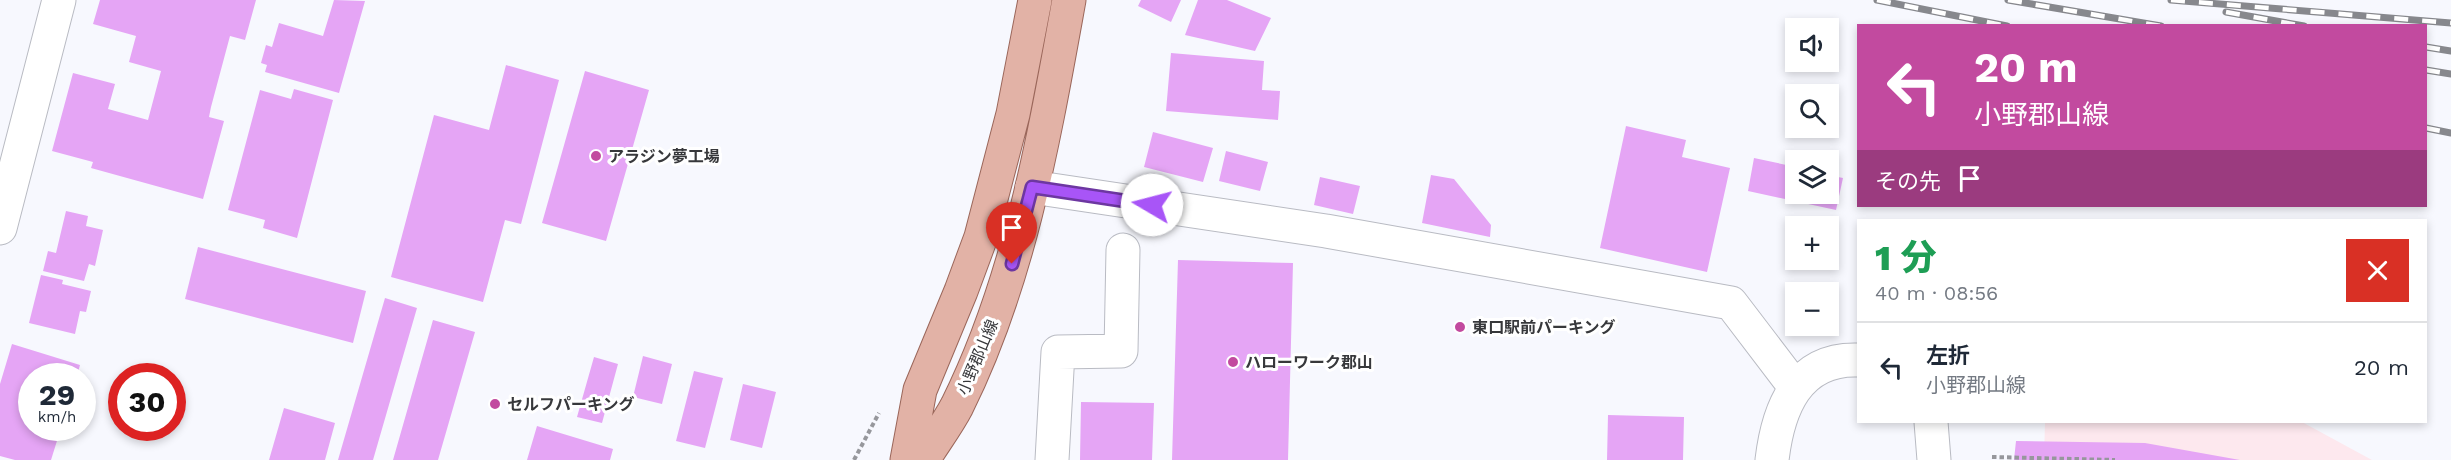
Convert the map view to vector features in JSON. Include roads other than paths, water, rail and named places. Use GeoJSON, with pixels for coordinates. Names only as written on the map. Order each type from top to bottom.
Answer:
{"type":"FeatureCollection","features":[{"type":"Feature","properties":{"kind":"main road"},"geometry":{"type":"LineString","coordinates":[[907,460],[920,390],[961,291],[984,225],[1012,114],[1035,0]]}},
{"type":"Feature","properties":{"kind":"main road","name":"小野郡山線"},"geometry":{"type":"LineString","coordinates":[[923,460],[956,408],[976,365],[999,303],[1032,187],[1069,0]]}},
{"type":"Feature","properties":{"kind":"street"},"geometry":{"type":"LineString","coordinates":[[0,228],[59,0]]}},
{"type":"Feature","properties":{"kind":"street"},"geometry":{"type":"LineString","coordinates":[[1032,187],[1326,231],[1731,303],[1795,387]]}},
{"type":"Feature","properties":{"kind":"street"},"geometry":{"type":"LineString","coordinates":[[1052,460],[1059,352],[1121,351],[1123,250]]}},
{"type":"Feature","properties":{"kind":"street"},"geometry":{"type":"LineString","coordinates":[[1772,460],[1776,431],[1783,408],[1795,387],[1830,363],[1842,359],[1857,360]]}},
{"type":"Feature","properties":{"kind":"street"},"geometry":{"type":"LineString","coordinates":[[1931,423],[1934,460]]}},
{"type":"Feature","properties":{"kind":"railway"},"geometry":{"type":"LineString","coordinates":[[1877,0],[1997,24]]}},
{"type":"Feature","properties":{"kind":"railway"},"geometry":{"type":"LineString","coordinates":[[2008,0],[2149,24]]}},
{"type":"Feature","properties":{"kind":"railway"},"geometry":{"type":"LineString","coordinates":[[2171,0],[2451,23]]}},
{"type":"Feature","properties":{"kind":"railway"},"geometry":{"type":"LineString","coordinates":[[2226,12],[2293,24]]}},
{"type":"Feature","properties":{"kind":"railway"},"geometry":{"type":"LineString","coordinates":[[2427,47],[2451,51]]}},
{"type":"Feature","properties":{"kind":"railway"},"geometry":{"type":"LineString","coordinates":[[2427,70],[2451,74]]}},
{"type":"Feature","properties":{"kind":"railway"},"geometry":{"type":"LineString","coordinates":[[2427,128],[2451,133]]}},
{"type":"Feature","properties":{"kind":"place","name":"アラジン夢工場"},"geometry":{"type":"Point","coordinates":[596,156]}},
{"type":"Feature","properties":{"kind":"place","name":"東口駅前パーキング"},"geometry":{"type":"Point","coordinates":[1460,327]}},
{"type":"Feature","properties":{"kind":"place","name":"ハローワーク郡山"},"geometry":{"type":"Point","coordinates":[1233,362]}},
{"type":"Feature","properties":{"kind":"place","name":"セルフパーキング"},"geometry":{"type":"Point","coordinates":[495,404]}}]}
